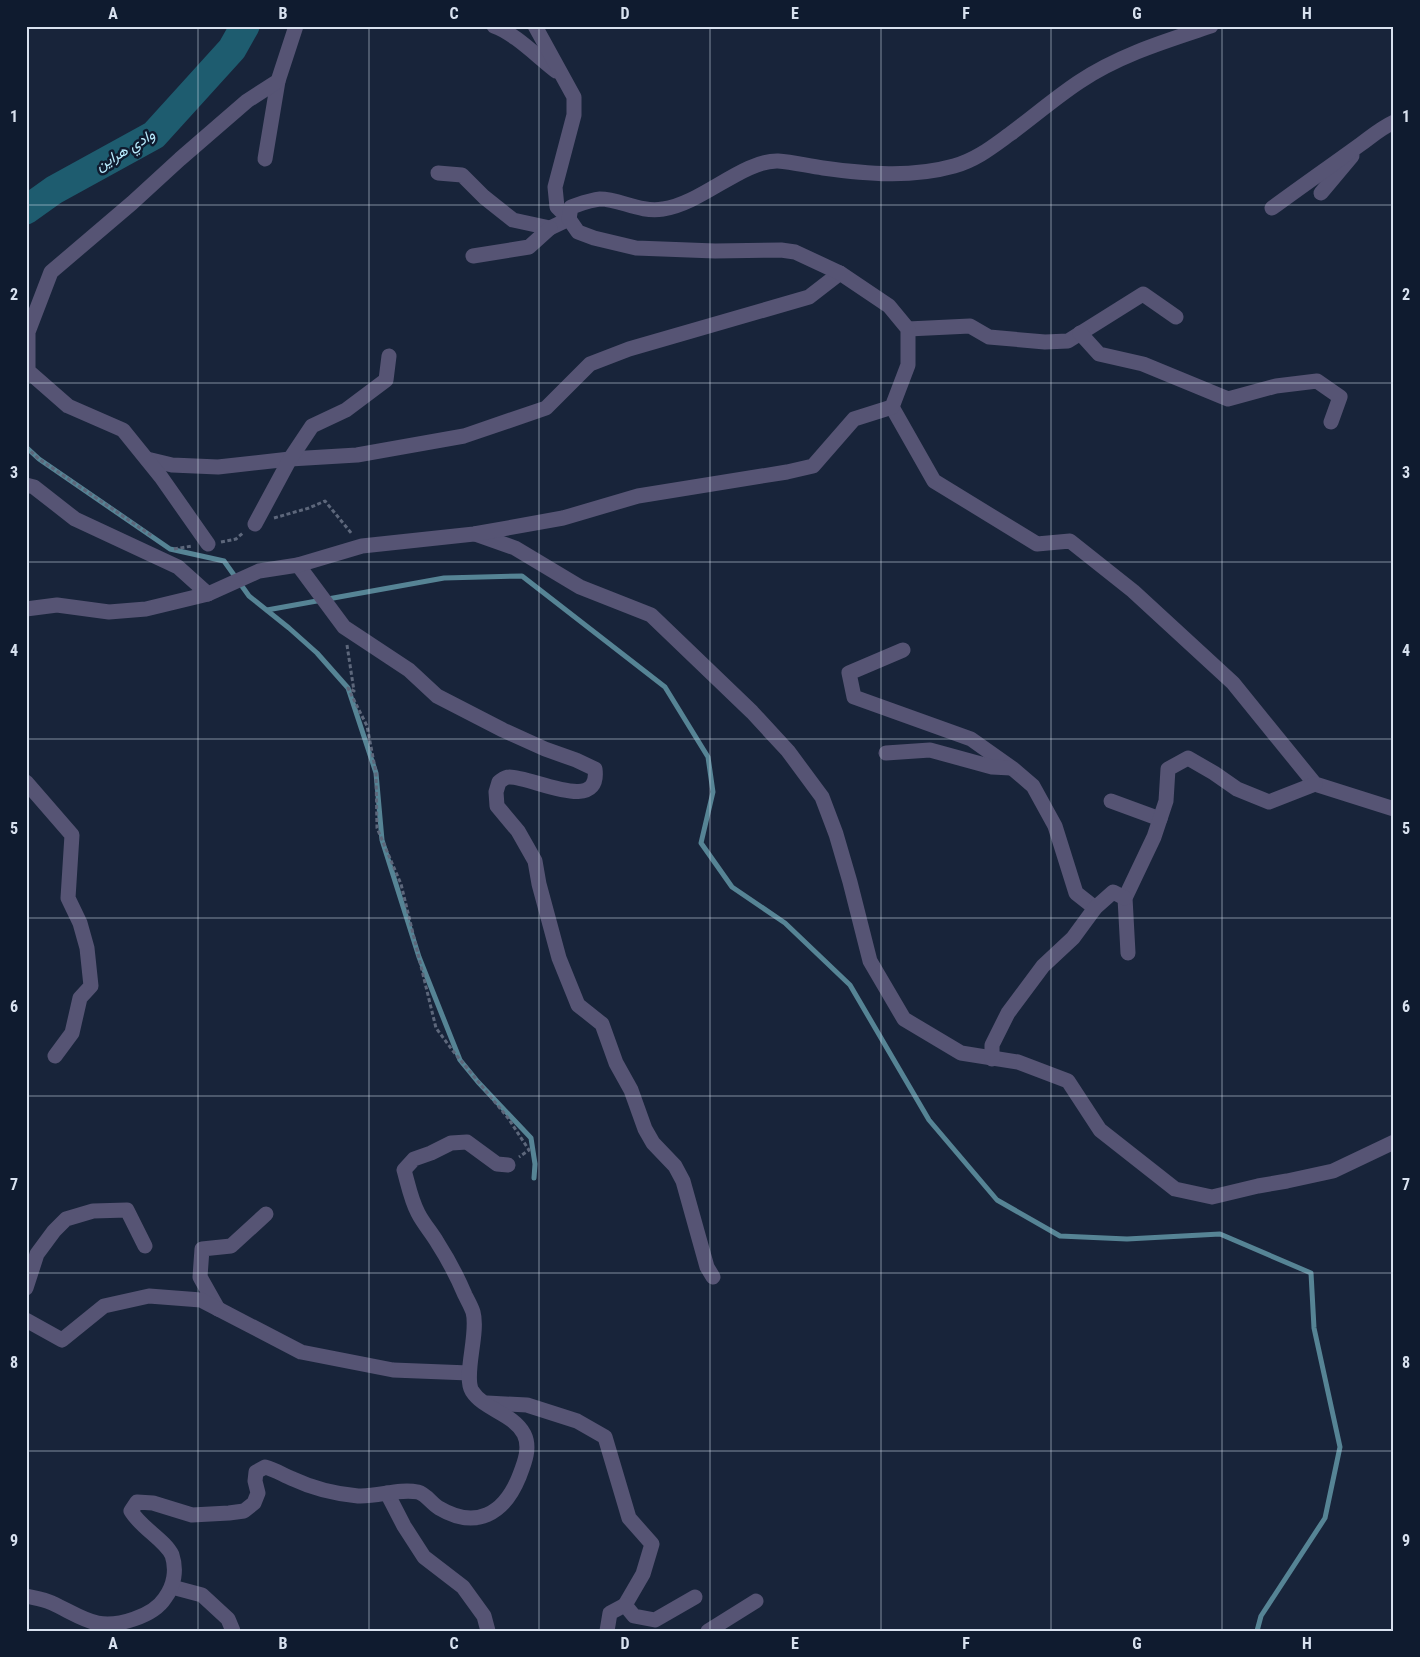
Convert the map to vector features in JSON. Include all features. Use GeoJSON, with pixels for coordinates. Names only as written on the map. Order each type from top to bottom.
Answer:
{"type":"FeatureCollection","features":[{"type":"Feature","properties":{"kind":"street"},"geometry":{"type":"LineString","coordinates":[[265,159],[278,81],[296,26]]}},
{"type":"Feature","properties":{"kind":"street"},"geometry":{"type":"LineString","coordinates":[[494,26],[517,40],[561,75]]}},
{"type":"Feature","properties":{"kind":"street"},"geometry":{"type":"LineString","coordinates":[[535,26],[574,97],[574,115],[556,187],[558,207],[578,232],[594,238],[636,248],[795,252],[840,273],[889,306],[908,329],[908,365],[892,407]]}},
{"type":"Feature","properties":{"kind":"street"},"geometry":{"type":"LineString","coordinates":[[569,220],[571,207],[601,199],[634,207],[663,209],[684,203],[748,169],[763,163],[777,161],[862,173],[896,174],[929,172],[956,166],[981,156],[1079,82],[1115,60],[1212,26]]}},
{"type":"Feature","properties":{"kind":"street"},"geometry":{"type":"LineString","coordinates":[[208,544],[161,477],[123,430],[68,406],[28,371],[28,332],[51,272],[247,101],[278,81]]}},
{"type":"Feature","properties":{"kind":"street"},"geometry":{"type":"LineString","coordinates":[[1322,193],[1362,144],[1377,131],[1394,122]]}},
{"type":"Feature","properties":{"kind":"street"},"geometry":{"type":"LineString","coordinates":[[1272,208],[1342,156],[1362,144]]}},
{"type":"Feature","properties":{"kind":"street"},"geometry":{"type":"LineString","coordinates":[[438,173],[462,175],[484,198],[513,220],[550,228]]}},
{"type":"Feature","properties":{"kind":"street"},"geometry":{"type":"LineString","coordinates":[[473,256],[529,247],[550,228],[569,220]]}},
{"type":"Feature","properties":{"kind":"street"},"geometry":{"type":"LineString","coordinates":[[146,459],[172,465],[218,467],[357,454],[464,436],[546,408],[590,364],[629,349],[809,297],[840,273]]}},
{"type":"Feature","properties":{"kind":"street"},"geometry":{"type":"LineString","coordinates":[[908,329],[970,326],[989,337],[1045,342],[1068,341],[1143,294],[1176,317]]}},
{"type":"Feature","properties":{"kind":"street"},"geometry":{"type":"LineString","coordinates":[[1080,333],[1099,354],[1143,364],[1228,399],[1276,386],[1317,381],[1340,397],[1331,422]]}},
{"type":"Feature","properties":{"kind":"street"},"geometry":{"type":"LineString","coordinates":[[255,524],[290,459],[312,426],[346,410],[386,380],[389,356]]}},
{"type":"Feature","properties":{"kind":"street"},"geometry":{"type":"LineString","coordinates":[[26,609],[57,605],[108,612],[146,609],[213,592],[259,571],[298,565],[362,546],[474,534],[564,518],[638,496],[813,466],[854,419],[892,407]]}},
{"type":"Feature","properties":{"kind":"street"},"geometry":{"type":"LineString","coordinates":[[892,407],[934,481],[1037,544],[1070,541],[1133,591],[1233,683],[1315,784],[1394,810]]}},
{"type":"Feature","properties":{"kind":"street"},"geometry":{"type":"LineString","coordinates":[[26,485],[34,487],[75,519],[178,567],[213,592]]}},
{"type":"Feature","properties":{"kind":"street"},"geometry":{"type":"LineString","coordinates":[[474,534],[515,548],[580,586],[651,615],[752,712],[788,751],[822,797],[843,858],[870,961],[904,1019],[961,1053],[1018,1062],[1068,1081],[1100,1130],[1175,1189],[1212,1197],[1287,1181],[1332,1171],[1394,1142]]}},
{"type":"Feature","properties":{"kind":"street"},"geometry":{"type":"LineString","coordinates":[[298,565],[344,627],[409,670],[437,696],[503,730],[545,749],[576,760],[595,770],[596,779],[590,789],[580,793],[521,778],[507,777],[499,782],[496,792],[497,806],[518,831],[535,861],[539,884],[559,958],[578,1005],[602,1024],[616,1063],[631,1090],[645,1129],[653,1142],[675,1166],[683,1181],[707,1267],[713,1277]]}},
{"type":"Feature","properties":{"kind":"street"},"geometry":{"type":"LineString","coordinates":[[903,650],[849,673],[854,697],[971,739],[1012,768],[1033,786],[1055,826],[1076,893],[1095,908]]}},
{"type":"Feature","properties":{"kind":"street"},"geometry":{"type":"LineString","coordinates":[[886,753],[930,750],[992,766],[1012,768]]}},
{"type":"Feature","properties":{"kind":"street"},"geometry":{"type":"LineString","coordinates":[[1128,953],[1125,898],[1154,837],[1166,801],[1168,769],[1188,758],[1237,789],[1269,802],[1315,784]]}},
{"type":"Feature","properties":{"kind":"street"},"geometry":{"type":"LineString","coordinates":[[26,782],[72,836],[68,898],[80,923],[87,948],[90,970],[91,986],[80,998],[72,1033],[55,1056]]}},
{"type":"Feature","properties":{"kind":"street"},"geometry":{"type":"LineString","coordinates":[[1111,801],[1160,819]]}},
{"type":"Feature","properties":{"kind":"street"},"geometry":{"type":"LineString","coordinates":[[992,1059],[992,1044],[1008,1013],[1043,966],[1073,938],[1095,908],[1113,892],[1125,898]]}},
{"type":"Feature","properties":{"kind":"street"},"geometry":{"type":"LineString","coordinates":[[26,1596],[50,1602],[84,1619],[101,1625],[120,1624],[155,1609],[165,1600],[172,1587],[176,1567],[171,1553],[160,1540],[136,1519],[131,1511],[137,1502],[153,1502],[192,1515],[244,1511],[254,1503],[258,1493],[255,1481],[256,1472],[265,1467],[335,1493],[374,1496],[405,1490],[421,1493],[436,1507],[452,1516],[473,1519],[499,1509],[511,1494],[519,1477],[527,1456],[527,1442],[524,1433],[517,1424],[484,1403],[472,1391],[469,1383],[469,1373],[473,1347],[473,1313],[450,1263],[418,1213],[404,1170],[414,1159],[450,1143],[467,1142],[497,1164],[508,1165]]}},
{"type":"Feature","properties":{"kind":"street"},"geometry":{"type":"LineString","coordinates":[[26,1288],[37,1254],[54,1231],[66,1219],[93,1212],[127,1210],[145,1246]]}},
{"type":"Feature","properties":{"kind":"street"},"geometry":{"type":"LineString","coordinates":[[218,1309],[200,1277],[202,1249],[231,1246],[266,1214]]}},
{"type":"Feature","properties":{"kind":"street"},"geometry":{"type":"LineString","coordinates":[[26,1320],[62,1340],[104,1306],[149,1296],[201,1300],[301,1352],[393,1370],[469,1373]]}},
{"type":"Feature","properties":{"kind":"street"},"geometry":{"type":"LineString","coordinates":[[484,1403],[526,1405],[577,1421],[605,1437],[629,1518],[652,1544],[642,1574],[625,1605],[610,1613],[607,1631]]}},
{"type":"Feature","properties":{"kind":"street"},"geometry":{"type":"LineString","coordinates":[[387,1493],[404,1526],[424,1556],[463,1587],[484,1616],[488,1631]]}},
{"type":"Feature","properties":{"kind":"street"},"geometry":{"type":"LineString","coordinates":[[172,1587],[202,1595],[228,1619],[233,1631]]}},
{"type":"Feature","properties":{"kind":"street"},"geometry":{"type":"LineString","coordinates":[[625,1605],[634,1616],[655,1620],[695,1597]]}},
{"type":"Feature","properties":{"kind":"street"},"geometry":{"type":"LineString","coordinates":[[708,1631],[756,1601]]}},
{"type":"Feature","properties":{"kind":"path"},"geometry":{"type":"LineString","coordinates":[[344,627],[354,691],[348,688],[368,726],[376,773],[377,828],[401,884],[436,1028],[452,1051],[508,1118],[529,1150],[508,1165]]}},
{"type":"Feature","properties":{"kind":"waterway","name":"وادي هراين"},"geometry":{"type":"LineString","coordinates":[[26,210],[54,190],[154,135],[232,49],[245,26]]}},
{"type":"Feature","properties":{"kind":"waterway"},"geometry":{"type":"LineString","coordinates":[[26,447],[39,459],[170,549],[224,561],[249,596],[317,653],[348,688],[376,773],[382,840],[419,957],[460,1060],[531,1138],[535,1164],[534,1178]]}},
{"type":"Feature","properties":{"kind":"waterway"},"geometry":{"type":"LineString","coordinates":[[267,610],[444,578],[522,576],[665,687],[708,757],[713,792],[701,843],[732,887],[785,923],[850,985],[929,1120],[997,1200],[1060,1236],[1127,1239],[1220,1234],[1311,1273],[1314,1328],[1340,1447],[1325,1518],[1261,1616],[1257,1631]]}}]}
